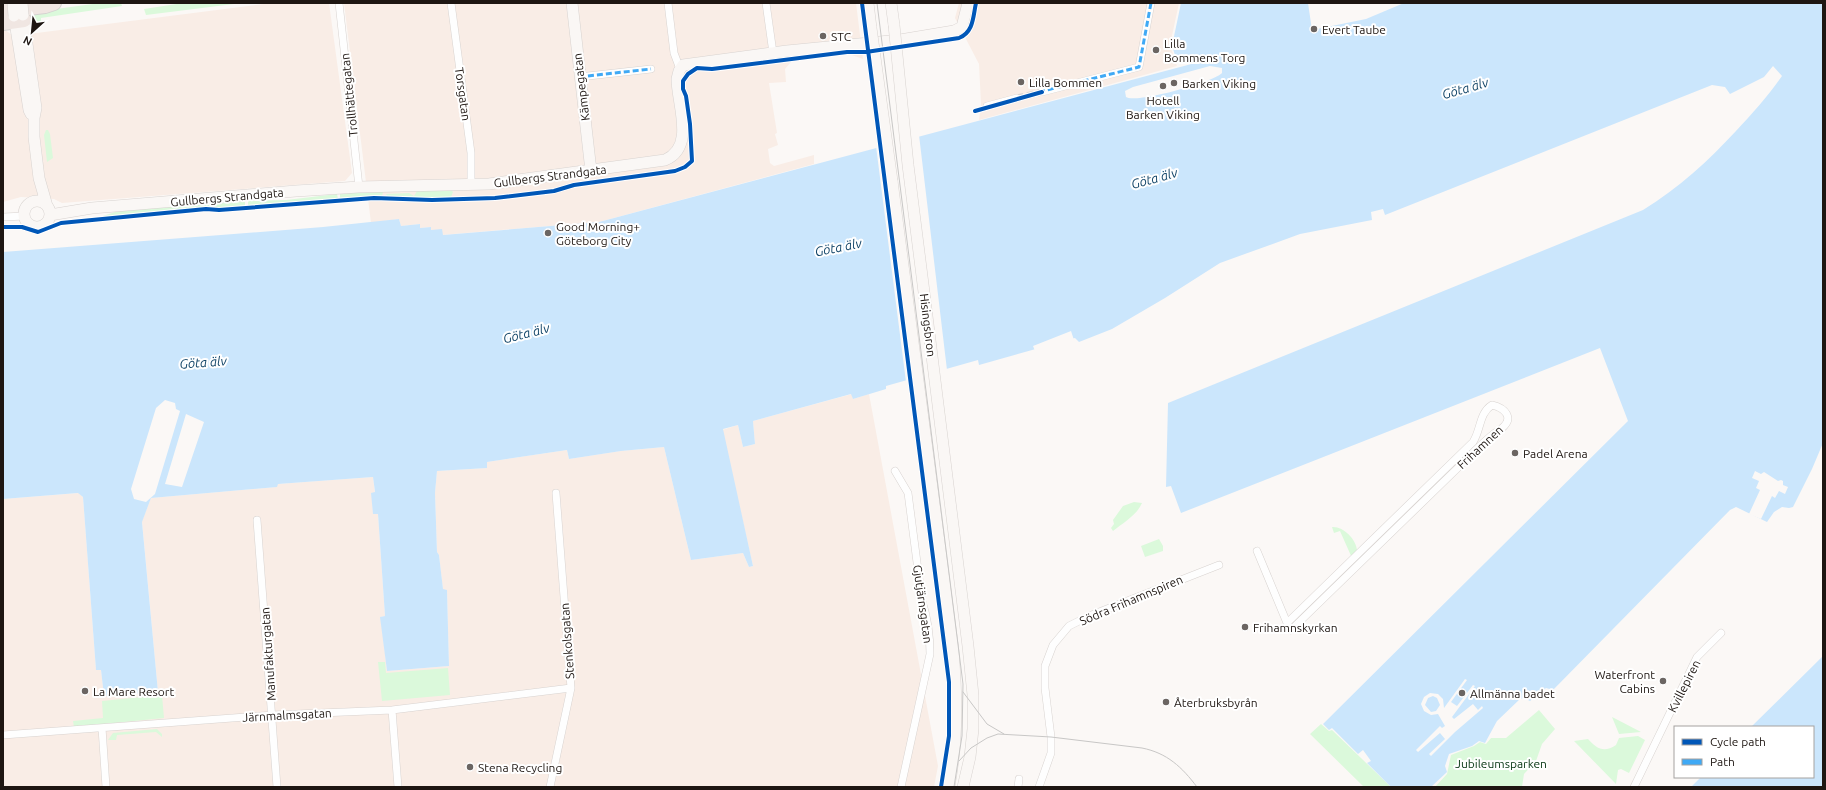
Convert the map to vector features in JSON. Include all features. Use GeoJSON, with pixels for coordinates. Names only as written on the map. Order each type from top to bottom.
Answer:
{"type":"FeatureCollection","features":[{"type":"Feature","properties":{"kind":"highway"},"geometry":{"type":"LineString","coordinates":[[14,18],[54,3]]}},
{"type":"Feature","properties":{"kind":"main road"},"geometry":{"type":"LineString","coordinates":[[13,3],[14,18],[29,110],[34,118],[39,178],[48,210]]}},
{"type":"Feature","properties":{"kind":"main road"},"geometry":{"type":"LineString","coordinates":[[14,18],[22,3]]}},
{"type":"Feature","properties":{"kind":"main road","name":"Kämpegatan"},"geometry":{"type":"LineString","coordinates":[[572,3],[579,78],[591,171]]}},
{"type":"Feature","properties":{"kind":"main road","name":"Hisingsbron"},"geometry":{"type":"LineString","coordinates":[[868,3],[953,649],[958,715],[954,757],[949,787]]}},
{"type":"Feature","properties":{"kind":"main road","name":"Hisingsbron"},"geometry":{"type":"LineString","coordinates":[[891,3],[908,165],[948,497],[968,646],[974,719],[970,758]]}},
{"type":"Feature","properties":{"kind":"main road"},"geometry":{"type":"LineString","coordinates":[[680,69],[687,64],[773,53],[900,40],[954,31],[962,27],[968,3]]}},
{"type":"Feature","properties":{"kind":"main road","name":"Gullbergs Strandgata"},"geometry":{"type":"LineString","coordinates":[[31,203],[39,202],[48,210],[92,208],[359,187],[471,184],[591,171],[665,160],[671,158],[682,143],[683,132],[677,86],[680,69]]}},
{"type":"Feature","properties":{"kind":"main road"},"geometry":{"type":"LineString","coordinates":[[25,216],[26,208],[35,196],[39,178]]}},
{"type":"Feature","properties":{"kind":"main road","name":"Gullbergs Strandgata"},"geometry":{"type":"LineString","coordinates":[[25,216],[28,223],[37,227],[46,223],[48,210]]}},
{"type":"Feature","properties":{"kind":"main road"},"geometry":{"type":"LineString","coordinates":[[963,787],[970,758]]}},
{"type":"Feature","properties":{"kind":"main road"},"geometry":{"type":"LineString","coordinates":[[969,787],[971,777],[970,758]]}},
{"type":"Feature","properties":{"kind":"street","name":"Trollhättegatan"},"geometry":{"type":"LineString","coordinates":[[339,3],[359,187]]}},
{"type":"Feature","properties":{"kind":"street","name":"Torsgatan"},"geometry":{"type":"LineString","coordinates":[[451,3],[471,153],[471,184]]}},
{"type":"Feature","properties":{"kind":"street"},"geometry":{"type":"LineString","coordinates":[[668,3],[674,53],[676,62],[680,69]]}},
{"type":"Feature","properties":{"kind":"street"},"geometry":{"type":"LineString","coordinates":[[766,3],[773,53]]}},
{"type":"Feature","properties":{"kind":"street"},"geometry":{"type":"LineString","coordinates":[[1042,92],[1139,67],[1151,3]]}},
{"type":"Feature","properties":{"kind":"street"},"geometry":{"type":"LineString","coordinates":[[579,78],[651,69]]}},
{"type":"Feature","properties":{"kind":"street"},"geometry":{"type":"LineString","coordinates":[[987,106],[1017,98]]}},
{"type":"Feature","properties":{"kind":"street"},"geometry":{"type":"LineString","coordinates":[[3,217],[25,216]]}},
{"type":"Feature","properties":{"kind":"street","name":"Frihamnen"},"geometry":{"type":"LineString","coordinates":[[1492,405],[1501,407],[1507,413],[1507,421],[1502,428],[1493,434],[1291,630],[1287,624],[1473,442],[1478,434],[1482,415],[1485,409],[1492,405]]}},
{"type":"Feature","properties":{"kind":"street","name":"Gjutjärnsgatan"},"geometry":{"type":"LineString","coordinates":[[895,470],[908,493],[922,601],[927,618],[930,638],[930,654],[901,787]]}},
{"type":"Feature","properties":{"kind":"street","name":"Stenkolsgatan"},"geometry":{"type":"LineString","coordinates":[[550,787],[570,688],[556,493]]}},
{"type":"Feature","properties":{"kind":"street","name":"Manufakturgatan"},"geometry":{"type":"LineString","coordinates":[[257,520],[277,787]]}},
{"type":"Feature","properties":{"kind":"street"},"geometry":{"type":"LineString","coordinates":[[1257,551],[1287,624]]}},
{"type":"Feature","properties":{"kind":"street","name":"Södra Frihamnspiren"},"geometry":{"type":"LineString","coordinates":[[1040,787],[1050,753],[1051,737],[1045,688],[1045,666],[1053,645],[1069,626],[1089,616],[1219,565]]}},
{"type":"Feature","properties":{"kind":"street","name":"Kvillepiren"},"geometry":{"type":"LineString","coordinates":[[1634,787],[1697,658],[1721,634]]}},
{"type":"Feature","properties":{"kind":"street","name":"Järnmalmsgatan"},"geometry":{"type":"LineString","coordinates":[[3,734],[272,715],[392,710],[570,688]]}},
{"type":"Feature","properties":{"kind":"street"},"geometry":{"type":"LineString","coordinates":[[392,710],[398,787]]}},
{"type":"Feature","properties":{"kind":"street"},"geometry":{"type":"LineString","coordinates":[[102,728],[106,787]]}},
{"type":"Feature","properties":{"kind":"shaded area"},"geometry":{"type":"Polygon","coordinates":[[[271,3],[329,3],[352,173],[345,181],[62,203],[54,199],[21,197],[3,202],[3,28],[13,36],[271,3]]]}},
{"type":"Feature","properties":{"kind":"shaded area"},"geometry":{"type":"Polygon","coordinates":[[[344,3],[856,3],[863,59],[849,54],[791,62],[785,69],[786,82],[769,83],[777,133],[775,134],[778,145],[768,149],[770,163],[774,166],[814,155],[814,164],[599,222],[442,235],[431,230],[430,227],[420,228],[420,224],[401,226],[399,219],[371,223],[344,3]]]}},
{"type":"Feature","properties":{"kind":"shaded area"},"geometry":{"type":"Polygon","coordinates":[[[959,3],[1179,3],[1170,45],[1177,66],[979,120],[981,104],[979,64],[955,18],[959,3]]]}},
{"type":"Feature","properties":{"kind":"shaded area"},"geometry":{"type":"Polygon","coordinates":[[[852,394],[853,399],[869,394],[938,766],[934,787],[3,787],[3,499],[79,493],[83,497],[96,670],[101,669],[104,696],[158,692],[142,521],[151,498],[276,487],[278,484],[373,477],[375,493],[372,493],[373,514],[378,514],[385,616],[381,617],[387,671],[449,666],[447,590],[443,590],[439,555],[437,552],[435,493],[437,471],[487,468],[487,462],[567,450],[569,459],[621,451],[664,447],[691,560],[743,553],[749,567],[753,566],[722,430],[738,425],[743,447],[755,444],[753,421],[852,394]]]}},
{"type":"Feature","properties":{"kind":"green space"},"geometry":{"type":"Polygon","coordinates":[[[100,3],[121,3],[122,6],[41,18],[41,22],[35,22],[34,12],[100,3]]]}},
{"type":"Feature","properties":{"kind":"green space"},"geometry":{"type":"Polygon","coordinates":[[[183,3],[242,3],[146,15],[144,9],[183,3]]]}},
{"type":"Feature","properties":{"kind":"green space"},"geometry":{"type":"Polygon","coordinates":[[[46,130],[48,130],[50,134],[53,158],[47,162],[44,135],[46,130]]]}},
{"type":"Feature","properties":{"kind":"green space"},"geometry":{"type":"Polygon","coordinates":[[[451,190],[453,192],[451,197],[409,199],[388,197],[386,194],[409,193],[414,196],[417,191],[451,190]]]}},
{"type":"Feature","properties":{"kind":"green space"},"geometry":{"type":"Polygon","coordinates":[[[383,192],[382,196],[340,198],[340,193],[383,192]]]}},
{"type":"Feature","properties":{"kind":"green space"},"geometry":{"type":"Polygon","coordinates":[[[337,194],[338,199],[248,205],[248,201],[286,200],[337,194]]]}},
{"type":"Feature","properties":{"kind":"green space"},"geometry":{"type":"Polygon","coordinates":[[[245,201],[245,206],[177,209],[117,216],[103,216],[118,211],[245,201]]]}},
{"type":"Feature","properties":{"kind":"green space"},"geometry":{"type":"Polygon","coordinates":[[[1134,502],[1142,503],[1133,515],[1113,531],[1111,528],[1114,524],[1113,520],[1123,506],[1134,502]]]}},
{"type":"Feature","properties":{"kind":"green space"},"geometry":{"type":"Polygon","coordinates":[[[1332,527],[1336,527],[1344,531],[1352,538],[1357,550],[1352,558],[1340,531],[1334,533],[1332,527]]]}},
{"type":"Feature","properties":{"kind":"green space"},"geometry":{"type":"Polygon","coordinates":[[[1159,539],[1163,546],[1163,551],[1145,557],[1141,546],[1159,539]]]}},
{"type":"Feature","properties":{"kind":"green space"},"geometry":{"type":"Polygon","coordinates":[[[378,662],[385,662],[386,673],[448,668],[450,695],[382,701],[378,662]]]}},
{"type":"Feature","properties":{"kind":"green space"},"geometry":{"type":"Polygon","coordinates":[[[162,695],[164,718],[74,727],[73,721],[103,718],[102,701],[162,695]]]}},
{"type":"Feature","properties":{"kind":"green space","name":"Jubileumsparken"},"geometry":{"type":"Polygon","coordinates":[[[1539,710],[1555,729],[1542,744],[1536,761],[1524,774],[1522,787],[1435,787],[1447,774],[1451,755],[1480,742],[1486,744],[1491,738],[1506,738],[1539,710]]]}},
{"type":"Feature","properties":{"kind":"green space"},"geometry":{"type":"Polygon","coordinates":[[[1612,717],[1616,719],[1641,732],[1619,734],[1612,717]]]}},
{"type":"Feature","properties":{"kind":"green space"},"geometry":{"type":"Polygon","coordinates":[[[1321,724],[1329,731],[1332,730],[1391,787],[1364,787],[1310,734],[1321,724]]]}},
{"type":"Feature","properties":{"kind":"green space"},"geometry":{"type":"Polygon","coordinates":[[[157,729],[162,734],[162,737],[156,732],[117,735],[116,740],[108,740],[113,733],[157,729]]]}},
{"type":"Feature","properties":{"kind":"green space"},"geometry":{"type":"Polygon","coordinates":[[[1638,736],[1645,740],[1629,773],[1621,769],[1618,770],[1616,784],[1574,741],[1588,739],[1601,749],[1608,749],[1616,745],[1619,738],[1638,736]]]}},
{"type":"Feature","properties":{"kind":"water","name":"Göta älv"},"geometry":{"type":"Polygon","coordinates":[[[1181,3],[1308,3],[1312,30],[1366,19],[1404,3],[1823,3],[1823,443],[1793,507],[1782,507],[1774,512],[1767,522],[1736,507],[1730,510],[1553,690],[1546,688],[1530,701],[1524,698],[1520,699],[1497,721],[1485,743],[1479,741],[1472,746],[1449,754],[1445,766],[1447,772],[1431,787],[1391,787],[1367,763],[1371,761],[1363,750],[1358,754],[1332,728],[1329,730],[1323,724],[1628,421],[1600,348],[1181,513],[1171,486],[1166,487],[1168,403],[1643,210],[1669,193],[1692,174],[1715,153],[1748,118],[1782,76],[1773,66],[1764,77],[1730,94],[1725,87],[1712,85],[1385,215],[1383,209],[1371,212],[1372,220],[1300,234],[1220,263],[1112,329],[1079,342],[1075,338],[979,365],[978,360],[886,386],[886,389],[853,399],[851,394],[753,421],[755,444],[743,447],[738,425],[723,429],[753,566],[749,567],[743,553],[691,560],[664,447],[621,451],[569,459],[567,450],[487,462],[487,468],[437,471],[435,493],[437,552],[439,555],[443,589],[447,590],[449,666],[387,671],[380,617],[385,616],[378,514],[373,514],[371,493],[375,492],[373,477],[278,484],[277,487],[151,498],[142,522],[158,692],[104,696],[101,670],[96,670],[83,497],[78,493],[3,499],[3,252],[323,227],[399,219],[401,226],[420,224],[420,228],[431,227],[431,230],[442,229],[443,235],[599,222],[1199,62],[1197,56],[1177,61],[1172,46],[1181,3]],[[1210,66],[1133,87],[1125,91],[1126,97],[1144,97],[1174,91],[1205,82],[1222,73],[1222,68],[1210,66]],[[165,400],[156,408],[131,489],[134,499],[146,502],[155,494],[180,411],[176,409],[175,403],[165,400]],[[186,414],[165,484],[182,487],[204,422],[186,414]]]}},
{"type":"Feature","properties":{"kind":"water"},"geometry":{"type":"Polygon","coordinates":[[[1823,656],[1823,787],[1691,787],[1700,778],[1814,778],[1814,726],[1752,726],[1823,656]]]}},
{"type":"Feature","properties":{"kind":"pier"},"geometry":{"type":"Polygon","coordinates":[[[919,135],[947,370],[906,382],[876,146],[919,135]]]}},
{"type":"Feature","properties":{"kind":"pier"},"geometry":{"type":"Polygon","coordinates":[[[1071,331],[1074,340],[1035,351],[1033,346],[1071,331]]]}},
{"type":"Feature","properties":{"kind":"pier"},"geometry":{"type":"Polygon","coordinates":[[[1755,471],[1761,474],[1764,472],[1778,481],[1781,480],[1783,481],[1783,485],[1788,487],[1785,494],[1779,491],[1775,498],[1772,496],[1761,519],[1749,514],[1760,490],[1756,488],[1759,481],[1752,478],[1755,471]]]}},
{"type":"Feature","properties":{"kind":"pier"},"geometry":{"type":"Polygon","coordinates":[[[1465,679],[1467,680],[1451,702],[1457,706],[1473,685],[1475,686],[1452,717],[1454,719],[1473,704],[1478,710],[1482,706],[1483,708],[1455,732],[1431,756],[1429,754],[1445,739],[1440,733],[1418,752],[1416,750],[1440,726],[1442,728],[1445,726],[1438,714],[1431,715],[1424,711],[1421,704],[1424,697],[1430,693],[1438,694],[1443,699],[1444,708],[1465,679]],[[1433,696],[1428,698],[1425,705],[1431,712],[1436,711],[1440,705],[1437,698],[1433,696]]]}},
{"type":"Feature","properties":{"kind":"tunnel"},"geometry":{"type":"LineString","coordinates":[[1017,98],[1042,92]]}},
{"type":"Feature","properties":{"kind":"tram line"},"geometry":{"type":"LineString","coordinates":[[877,3],[963,684],[962,736],[954,787]]}},
{"type":"Feature","properties":{"kind":"tram line"},"geometry":{"type":"LineString","coordinates":[[963,692],[987,724],[1004,734]]}},
{"type":"Feature","properties":{"kind":"tram line"},"geometry":{"type":"LineString","coordinates":[[959,761],[971,748],[987,738],[998,734],[1051,737],[1151,750],[1166,757],[1180,767],[1197,787]]}},
{"type":"Feature","properties":{"kind":"marked path"},"geometry":{"type":"LineString","coordinates":[[1039,92],[1139,67],[1151,3]]}},
{"type":"Feature","properties":{"kind":"marked path"},"geometry":{"type":"LineString","coordinates":[[579,77],[651,69]]}},
{"type":"Feature","properties":{"kind":"cycle path"},"geometry":{"type":"LineString","coordinates":[[862,3],[949,682],[949,736],[941,787]]}},
{"type":"Feature","properties":{"kind":"cycle path"},"geometry":{"type":"LineString","coordinates":[[3,227],[22,227],[38,232],[61,223],[206,209],[219,210],[374,198],[432,200],[495,198],[554,191],[574,185],[675,171],[685,167],[692,161],[690,124],[686,96],[683,89],[683,81],[688,74],[697,68],[712,69],[847,52],[866,52],[959,38],[968,32],[970,28],[976,3]]}},
{"type":"Feature","properties":{"kind":"cycle path"},"geometry":{"type":"LineString","coordinates":[[975,111],[1042,92]]}},
{"type":"Feature","properties":{"kind":"place","name":"Evert Taube"},"geometry":{"type":"Point","coordinates":[1314,29]}},
{"type":"Feature","properties":{"kind":"place","name":"STC"},"geometry":{"type":"Point","coordinates":[823,36]}},
{"type":"Feature","properties":{"kind":"place","name":"Lilla Bommens Torg"},"geometry":{"type":"Point","coordinates":[1156,50]}},
{"type":"Feature","properties":{"kind":"place","name":"Lilla Bommen"},"geometry":{"type":"Point","coordinates":[1021,82]}},
{"type":"Feature","properties":{"kind":"place","name":"Barken Viking"},"geometry":{"type":"Point","coordinates":[1174,83]}},
{"type":"Feature","properties":{"kind":"place","name":"Hotell Barken Viking"},"geometry":{"type":"Point","coordinates":[1163,86]}},
{"type":"Feature","properties":{"kind":"place","name":"Good Morning+ Göteborg City"},"geometry":{"type":"Point","coordinates":[548,233]}},
{"type":"Feature","properties":{"kind":"place","name":"Padel Arena"},"geometry":{"type":"Point","coordinates":[1515,453]}},
{"type":"Feature","properties":{"kind":"place","name":"Frihamnskyrkan"},"geometry":{"type":"Point","coordinates":[1245,627]}},
{"type":"Feature","properties":{"kind":"place","name":"Waterfront Cabins"},"geometry":{"type":"Point","coordinates":[1663,681]}},
{"type":"Feature","properties":{"kind":"place","name":"La Mare Resort"},"geometry":{"type":"Point","coordinates":[85,691]}},
{"type":"Feature","properties":{"kind":"place","name":"Allmänna badet"},"geometry":{"type":"Point","coordinates":[1462,693]}},
{"type":"Feature","properties":{"kind":"place","name":"Återbruksbyrån"},"geometry":{"type":"Point","coordinates":[1166,702]}},
{"type":"Feature","properties":{"kind":"place","name":"Stena Recycling"},"geometry":{"type":"Point","coordinates":[470,767]}}]}
